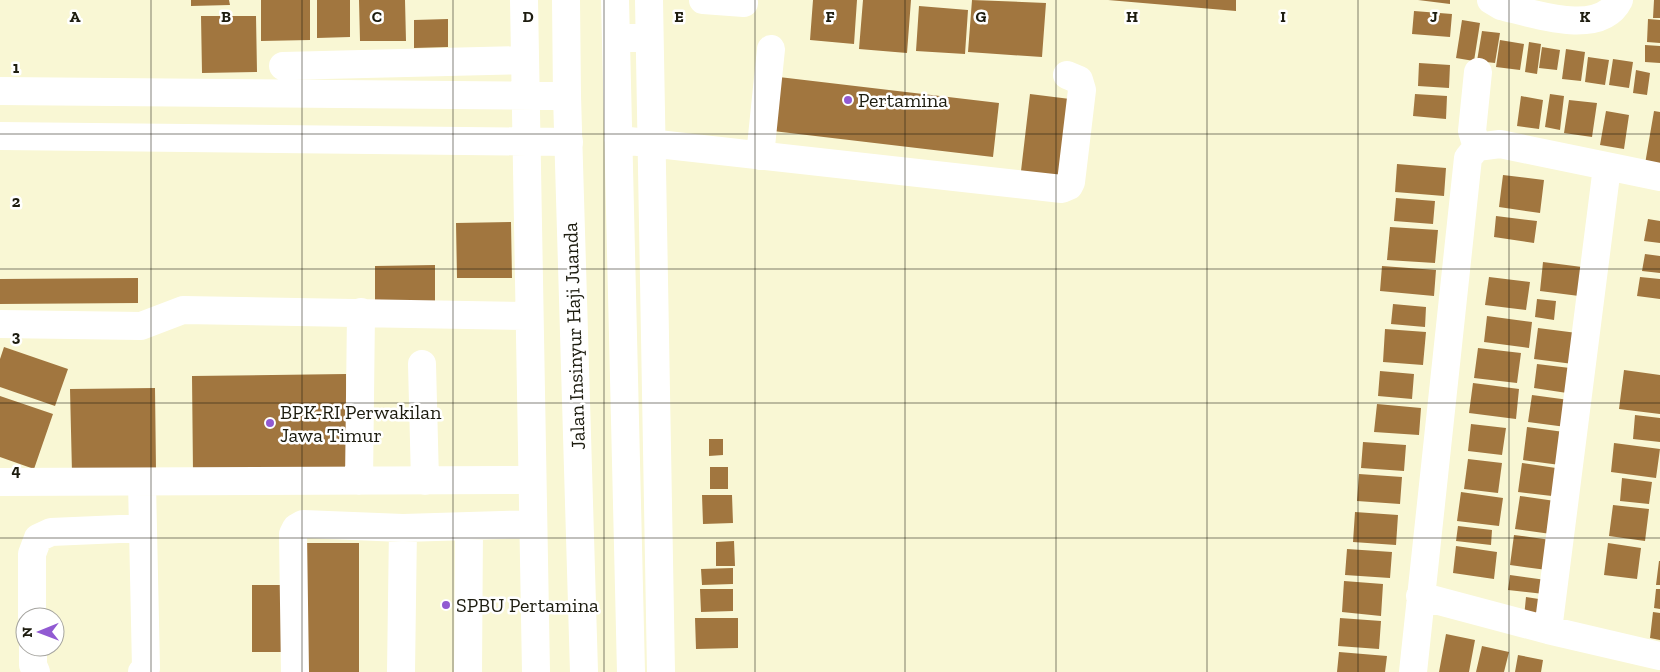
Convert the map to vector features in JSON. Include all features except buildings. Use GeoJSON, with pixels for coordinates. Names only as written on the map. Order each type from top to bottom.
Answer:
{"type":"FeatureCollection","features":[{"type":"Feature","properties":{"kind":"main road"},"geometry":{"type":"LineString","coordinates":[[524,0],[528,316],[536,672]]}},
{"type":"Feature","properties":{"kind":"main road","name":"Jalan Insinyur Haji Juanda"},"geometry":{"type":"LineString","coordinates":[[566,0],[567,96],[584,672]]}},
{"type":"Feature","properties":{"kind":"main road"},"geometry":{"type":"LineString","coordinates":[[615,0],[631,672]]}},
{"type":"Feature","properties":{"kind":"main road"},"geometry":{"type":"LineString","coordinates":[[648,0],[649,143],[661,672]]}},
{"type":"Feature","properties":{"kind":"main road"},"geometry":{"type":"LineString","coordinates":[[703,0],[744,3]]}},
{"type":"Feature","properties":{"kind":"main road"},"geometry":{"type":"LineString","coordinates":[[1491,0],[1501,6],[1571,21],[1598,18],[1615,8],[1619,0]]}},
{"type":"Feature","properties":{"kind":"main road"},"geometry":{"type":"LineString","coordinates":[[616,38],[648,38]]}},
{"type":"Feature","properties":{"kind":"main road"},"geometry":{"type":"LineString","coordinates":[[760,156],[771,49]]}},
{"type":"Feature","properties":{"kind":"main road"},"geometry":{"type":"LineString","coordinates":[[283,66],[525,60]]}},
{"type":"Feature","properties":{"kind":"main road"},"geometry":{"type":"LineString","coordinates":[[1477,146],[1472,131],[1478,72]]}},
{"type":"Feature","properties":{"kind":"main road"},"geometry":{"type":"LineString","coordinates":[[618,140],[1066,188],[1071,182],[1082,90],[1079,80],[1067,75]]}},
{"type":"Feature","properties":{"kind":"main road"},"geometry":{"type":"LineString","coordinates":[[0,90],[567,96]]}},
{"type":"Feature","properties":{"kind":"main road"},"geometry":{"type":"LineString","coordinates":[[0,136],[569,142]]}},
{"type":"Feature","properties":{"kind":"main road"},"geometry":{"type":"LineString","coordinates":[[1413,672],[1468,158],[1477,146],[1500,144],[1660,177]]}},
{"type":"Feature","properties":{"kind":"main road"},"geometry":{"type":"LineString","coordinates":[[1548,630],[1607,167]]}},
{"type":"Feature","properties":{"kind":"main road"},"geometry":{"type":"LineString","coordinates":[[0,324],[141,326],[183,310],[361,312],[430,316],[528,316]]}},
{"type":"Feature","properties":{"kind":"main road"},"geometry":{"type":"LineString","coordinates":[[359,481],[361,312]]}},
{"type":"Feature","properties":{"kind":"main road"},"geometry":{"type":"LineString","coordinates":[[422,364],[425,481]]}},
{"type":"Feature","properties":{"kind":"main road"},"geometry":{"type":"LineString","coordinates":[[0,482],[531,480]]}},
{"type":"Feature","properties":{"kind":"main road"},"geometry":{"type":"LineString","coordinates":[[142,482],[146,668],[142,672]]}},
{"type":"Feature","properties":{"kind":"main road"},"geometry":{"type":"LineString","coordinates":[[295,672],[293,534],[296,528],[302,524],[403,528],[533,524]]}},
{"type":"Feature","properties":{"kind":"main road"},"geometry":{"type":"LineString","coordinates":[[468,672],[469,527]]}},
{"type":"Feature","properties":{"kind":"main road"},"geometry":{"type":"LineString","coordinates":[[32,607],[32,554],[38,538],[51,532],[143,528]]}},
{"type":"Feature","properties":{"kind":"main road"},"geometry":{"type":"LineString","coordinates":[[402,672],[403,528]]}},
{"type":"Feature","properties":{"kind":"main road"},"geometry":{"type":"LineString","coordinates":[[1420,596],[1548,630],[1660,656]]}},
{"type":"Feature","properties":{"kind":"main road"},"geometry":{"type":"LineString","coordinates":[[33,657],[33,665],[36,672]]}},
{"type":"Feature","properties":{"kind":"place","name":"Pertamina"},"geometry":{"type":"Point","coordinates":[848,100]}},
{"type":"Feature","properties":{"kind":"place","name":"BPK-RI Perwakilan Jawa Timur"},"geometry":{"type":"Point","coordinates":[270,423]}},
{"type":"Feature","properties":{"kind":"place","name":"SPBU Pertamina"},"geometry":{"type":"Point","coordinates":[446,605]}}]}
